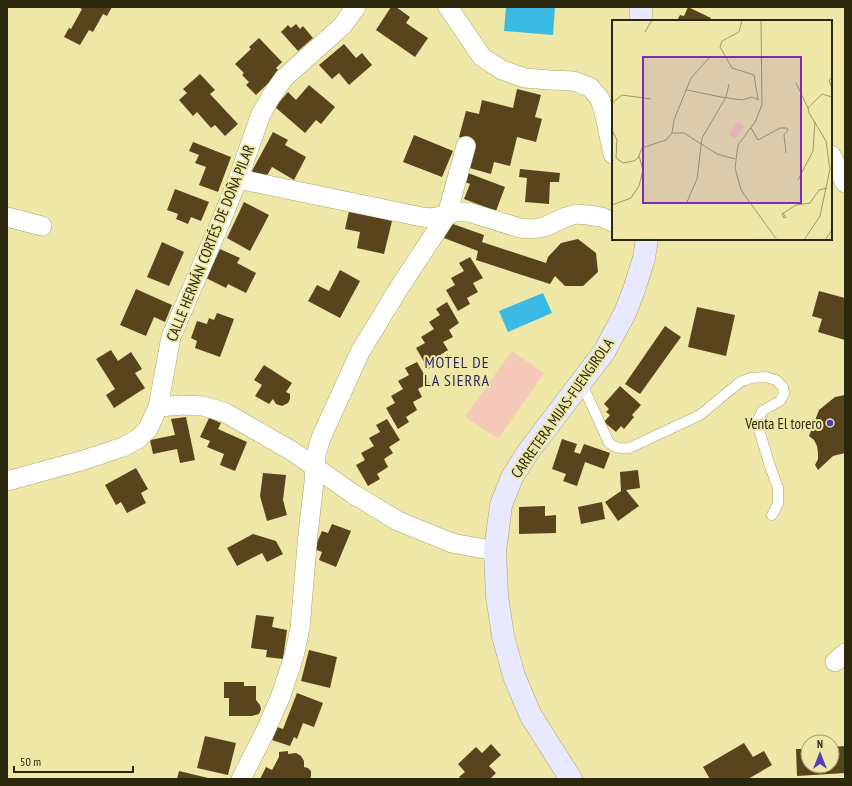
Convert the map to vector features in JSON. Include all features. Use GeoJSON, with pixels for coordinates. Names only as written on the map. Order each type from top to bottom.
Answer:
{"type":"FeatureCollection","features":[{"type":"Feature","properties":{"kind":"main road"},"geometry":{"type":"LineString","coordinates":[[641,7],[641,20]]}},
{"type":"Feature","properties":{"kind":"main road","name":"CARRETERA MIJAS-FUENGIROLA"},"geometry":{"type":"LineString","coordinates":[[572,779],[530,716],[514,676],[503,636],[498,603],[495,551],[501,505],[512,476],[528,452],[604,352],[625,313],[635,287],[644,258],[646,240]]}},
{"type":"Feature","properties":{"kind":"street","name":"CALLE HERNÁN CORTÉS DE DOÑA PILAR"},"geometry":{"type":"LineString","coordinates":[[7,480],[84,460],[123,447],[138,439],[148,429],[158,406],[171,337],[238,179],[261,114],[284,78],[342,26],[356,7]]}},
{"type":"Feature","properties":{"kind":"street"},"geometry":{"type":"LineString","coordinates":[[448,7],[482,57],[502,70],[525,78],[573,81],[590,87],[600,99],[612,149]]}},
{"type":"Feature","properties":{"kind":"street"},"geometry":{"type":"LineString","coordinates":[[241,779],[264,734],[280,698],[294,656],[301,622],[316,455],[321,438],[360,352],[399,288],[447,215],[466,146]]}},
{"type":"Feature","properties":{"kind":"street"},"geometry":{"type":"LineString","coordinates":[[832,157],[845,183]]}},
{"type":"Feature","properties":{"kind":"street"},"geometry":{"type":"LineString","coordinates":[[238,179],[422,217],[433,218],[456,212],[468,212],[520,228],[533,229],[544,227],[576,214],[588,214],[612,222]]}},
{"type":"Feature","properties":{"kind":"street"},"geometry":{"type":"LineString","coordinates":[[7,217],[42,226]]}},
{"type":"Feature","properties":{"kind":"street"},"geometry":{"type":"LineString","coordinates":[[158,406],[203,406],[224,412],[292,451],[353,494],[398,521],[452,542],[495,551]]}},
{"type":"Feature","properties":{"kind":"lane"},"geometry":{"type":"LineString","coordinates":[[581,382],[609,443],[621,449],[629,448],[700,415],[740,382],[751,378],[765,377],[776,380],[783,387],[784,394],[780,401],[762,411],[758,420],[759,430],[778,488],[778,504],[772,515]]}},
{"type":"Feature","properties":{"kind":"shaded area"},"geometry":{"type":"Polygon","coordinates":[[[512,351],[544,373],[498,439],[465,417],[512,351]]]}},
{"type":"Feature","properties":{"kind":"water"},"geometry":{"type":"Polygon","coordinates":[[[506,7],[555,7],[553,35],[504,31],[506,7]]]}},
{"type":"Feature","properties":{"kind":"water"},"geometry":{"type":"Polygon","coordinates":[[[543,293],[552,313],[508,332],[499,311],[543,293]]]}},
{"type":"Feature","properties":{"kind":"building"},"geometry":{"type":"Polygon","coordinates":[[[112,7],[107,16],[103,14],[93,32],[89,30],[80,45],[64,37],[69,28],[71,29],[82,9],[80,8],[112,7]]]}},
{"type":"Feature","properties":{"kind":"building"},"geometry":{"type":"Polygon","coordinates":[[[391,7],[396,7],[410,17],[406,23],[428,38],[415,57],[376,30],[391,7]]]}},
{"type":"Feature","properties":{"kind":"building"},"geometry":{"type":"Polygon","coordinates":[[[688,7],[711,18],[710,20],[678,20],[680,15],[684,16],[688,7]]]}},
{"type":"Feature","properties":{"kind":"building"},"geometry":{"type":"Polygon","coordinates":[[[296,24],[300,29],[303,26],[313,38],[298,51],[281,32],[288,25],[291,28],[296,24]]]}},
{"type":"Feature","properties":{"kind":"building"},"geometry":{"type":"Polygon","coordinates":[[[259,38],[282,62],[276,68],[280,72],[256,95],[246,85],[249,82],[242,75],[244,73],[235,64],[251,49],[249,47],[259,38]]]}},
{"type":"Feature","properties":{"kind":"building"},"geometry":{"type":"Polygon","coordinates":[[[344,44],[356,58],[362,53],[372,65],[349,85],[339,73],[332,79],[319,65],[344,44]]]}},
{"type":"Feature","properties":{"kind":"building"},"geometry":{"type":"Polygon","coordinates":[[[200,74],[215,90],[210,94],[238,124],[225,136],[215,125],[211,128],[197,112],[193,116],[179,100],[187,93],[183,89],[200,74]]]}},
{"type":"Feature","properties":{"kind":"building"},"geometry":{"type":"Polygon","coordinates":[[[309,85],[335,107],[321,124],[316,120],[305,133],[275,107],[288,92],[296,100],[309,85]]]}},
{"type":"Feature","properties":{"kind":"building"},"geometry":{"type":"Polygon","coordinates":[[[517,89],[541,95],[535,117],[542,119],[536,142],[517,137],[510,166],[494,162],[491,174],[466,167],[473,141],[459,137],[466,111],[479,114],[482,100],[513,108],[517,89]]]}},
{"type":"Feature","properties":{"kind":"building"},"geometry":{"type":"Polygon","coordinates":[[[273,132],[288,140],[285,145],[306,157],[294,180],[272,167],[265,179],[252,171],[273,132]]]}},
{"type":"Feature","properties":{"kind":"building"},"geometry":{"type":"Polygon","coordinates":[[[414,135],[453,151],[442,177],[403,162],[414,135]]]}},
{"type":"Feature","properties":{"kind":"building"},"geometry":{"type":"Polygon","coordinates":[[[193,142],[231,157],[218,192],[199,185],[206,167],[195,163],[199,155],[189,151],[193,142]]]}},
{"type":"Feature","properties":{"kind":"building"},"geometry":{"type":"Polygon","coordinates":[[[520,169],[560,173],[559,182],[550,182],[549,204],[525,202],[527,178],[519,177],[520,169]]]}},
{"type":"Feature","properties":{"kind":"building"},"geometry":{"type":"Polygon","coordinates":[[[468,173],[505,187],[496,211],[464,199],[470,184],[465,182],[468,173]]]}},
{"type":"Feature","properties":{"kind":"building"},"geometry":{"type":"Polygon","coordinates":[[[175,189],[209,202],[201,221],[191,217],[188,224],[176,219],[178,214],[167,210],[175,189]]]}},
{"type":"Feature","properties":{"kind":"building"},"geometry":{"type":"Polygon","coordinates":[[[244,202],[269,215],[250,251],[227,238],[244,202]]]}},
{"type":"Feature","properties":{"kind":"building"},"geometry":{"type":"Polygon","coordinates":[[[349,211],[392,221],[384,254],[357,248],[360,232],[345,229],[349,211]]]}},
{"type":"Feature","properties":{"kind":"building"},"geometry":{"type":"Polygon","coordinates":[[[450,223],[484,235],[482,242],[546,263],[548,257],[561,243],[578,239],[596,253],[598,272],[583,286],[565,286],[555,276],[550,284],[476,260],[478,251],[444,238],[450,223]]]}},
{"type":"Feature","properties":{"kind":"building"},"geometry":{"type":"Polygon","coordinates":[[[162,242],[184,252],[169,286],[147,277],[162,242]]]}},
{"type":"Feature","properties":{"kind":"building"},"geometry":{"type":"Polygon","coordinates":[[[220,249],[240,258],[237,263],[256,273],[246,293],[228,284],[226,288],[206,278],[220,249]]]}},
{"type":"Feature","properties":{"kind":"building"},"geometry":{"type":"Polygon","coordinates":[[[470,257],[483,278],[473,283],[478,292],[467,298],[470,304],[458,311],[446,290],[455,285],[451,278],[464,271],[459,263],[470,257]]]}},
{"type":"Feature","properties":{"kind":"building"},"geometry":{"type":"Polygon","coordinates":[[[340,270],[360,281],[340,318],[308,301],[317,285],[329,291],[340,270]]]}},
{"type":"Feature","properties":{"kind":"building"},"geometry":{"type":"Polygon","coordinates":[[[136,289],[172,305],[165,322],[154,317],[146,336],[120,325],[136,289]]]}},
{"type":"Feature","properties":{"kind":"building"},"geometry":{"type":"Polygon","coordinates":[[[819,291],[845,298],[845,340],[818,332],[822,319],[812,316],[819,291]]]}},
{"type":"Feature","properties":{"kind":"building"},"geometry":{"type":"Polygon","coordinates":[[[447,302],[459,323],[449,330],[453,337],[443,342],[448,350],[437,357],[440,363],[428,369],[416,348],[425,343],[421,337],[434,329],[429,322],[440,315],[436,309],[447,302]]]}},
{"type":"Feature","properties":{"kind":"building"},"geometry":{"type":"Polygon","coordinates":[[[697,307],[735,315],[726,356],[688,347],[697,307]]]}},
{"type":"Feature","properties":{"kind":"building"},"geometry":{"type":"Polygon","coordinates":[[[217,313],[234,319],[220,357],[195,348],[197,341],[191,338],[197,321],[207,324],[209,318],[214,320],[217,313]]]}},
{"type":"Feature","properties":{"kind":"building"},"geometry":{"type":"Polygon","coordinates":[[[665,326],[681,337],[640,394],[625,384],[665,326]]]}},
{"type":"Feature","properties":{"kind":"building"},"geometry":{"type":"Polygon","coordinates":[[[111,350],[118,361],[131,352],[142,369],[135,373],[145,388],[114,408],[106,395],[115,389],[96,359],[111,350]]]}},
{"type":"Feature","properties":{"kind":"building"},"geometry":{"type":"Polygon","coordinates":[[[417,362],[429,383],[418,389],[422,397],[413,402],[417,410],[406,417],[409,422],[398,429],[386,408],[395,403],[391,396],[403,389],[398,381],[409,375],[405,368],[417,362]]]}},
{"type":"Feature","properties":{"kind":"building"},"geometry":{"type":"Polygon","coordinates":[[[264,365],[292,383],[286,392],[290,394],[288,403],[282,406],[276,404],[273,399],[269,404],[255,396],[262,385],[254,380],[264,365]]]}},
{"type":"Feature","properties":{"kind":"building"},"geometry":{"type":"Polygon","coordinates":[[[620,386],[641,405],[632,415],[634,417],[624,429],[621,426],[616,432],[604,422],[610,415],[606,412],[609,409],[604,404],[620,386]]]}},
{"type":"Feature","properties":{"kind":"building","name":"Venta El torero"},"geometry":{"type":"Polygon","coordinates":[[[845,395],[845,453],[833,456],[818,470],[815,465],[818,459],[817,446],[814,440],[809,436],[819,410],[835,397],[845,395]]]}},
{"type":"Feature","properties":{"kind":"building"},"geometry":{"type":"Polygon","coordinates":[[[186,417],[195,460],[180,463],[177,449],[153,454],[150,440],[175,435],[171,419],[186,417]]]}},
{"type":"Feature","properties":{"kind":"building"},"geometry":{"type":"Polygon","coordinates":[[[209,418],[221,423],[218,429],[247,442],[235,471],[220,465],[224,454],[207,447],[210,441],[200,437],[209,418]]]}},
{"type":"Feature","properties":{"kind":"building"},"geometry":{"type":"Polygon","coordinates":[[[387,419],[400,440],[389,447],[393,453],[384,459],[388,467],[377,474],[380,479],[368,486],[356,465],[365,460],[361,453],[374,446],[369,438],[380,432],[376,425],[387,419]]]}},
{"type":"Feature","properties":{"kind":"building"},"geometry":{"type":"Polygon","coordinates":[[[562,439],[577,444],[574,452],[580,454],[584,444],[610,453],[604,469],[585,462],[577,486],[563,481],[566,474],[552,469],[562,439]]]}},
{"type":"Feature","properties":{"kind":"building"},"geometry":{"type":"Polygon","coordinates":[[[136,468],[148,489],[141,493],[146,503],[127,513],[121,502],[116,505],[105,485],[136,468]]]}},
{"type":"Feature","properties":{"kind":"building"},"geometry":{"type":"Polygon","coordinates":[[[638,470],[640,488],[626,490],[639,506],[618,521],[605,502],[621,491],[620,472],[638,470]]]}},
{"type":"Feature","properties":{"kind":"building"},"geometry":{"type":"Polygon","coordinates":[[[263,473],[286,475],[283,500],[287,515],[267,521],[260,496],[263,473]]]}},
{"type":"Feature","properties":{"kind":"building"},"geometry":{"type":"Polygon","coordinates":[[[602,502],[605,519],[581,524],[578,507],[602,502]]]}},
{"type":"Feature","properties":{"kind":"building"},"geometry":{"type":"Polygon","coordinates":[[[545,506],[545,516],[556,515],[556,533],[519,534],[519,507],[545,506]]]}},
{"type":"Feature","properties":{"kind":"building"},"geometry":{"type":"Polygon","coordinates":[[[332,524],[351,531],[336,567],[319,560],[322,552],[314,549],[322,531],[328,533],[332,524]]]}},
{"type":"Feature","properties":{"kind":"building"},"geometry":{"type":"Polygon","coordinates":[[[253,534],[276,541],[283,554],[267,562],[262,553],[237,566],[227,548],[253,534]]]}},
{"type":"Feature","properties":{"kind":"building"},"geometry":{"type":"Polygon","coordinates":[[[256,615],[274,617],[272,627],[287,630],[283,659],[266,657],[267,650],[251,648],[256,615]]]}},
{"type":"Feature","properties":{"kind":"building"},"geometry":{"type":"Polygon","coordinates":[[[309,650],[337,657],[330,688],[301,681],[309,650]]]}},
{"type":"Feature","properties":{"kind":"building"},"geometry":{"type":"Polygon","coordinates":[[[224,682],[244,682],[244,686],[256,686],[256,700],[261,709],[259,714],[252,716],[229,716],[229,698],[224,698],[224,682]]]}},
{"type":"Feature","properties":{"kind":"building"},"geometry":{"type":"Polygon","coordinates":[[[297,693],[323,703],[314,727],[303,723],[297,739],[294,737],[290,746],[272,740],[277,727],[283,729],[297,693]]]}},
{"type":"Feature","properties":{"kind":"building"},"geometry":{"type":"Polygon","coordinates":[[[205,736],[236,743],[228,775],[197,768],[205,736]]]}},
{"type":"Feature","properties":{"kind":"building"},"geometry":{"type":"Polygon","coordinates":[[[744,743],[753,757],[764,751],[772,765],[748,779],[710,779],[703,767],[744,743]]]}},
{"type":"Feature","properties":{"kind":"building"},"geometry":{"type":"Polygon","coordinates":[[[491,744],[501,755],[489,766],[496,773],[490,779],[461,779],[459,777],[465,772],[458,764],[476,747],[482,753],[491,744]]]}},
{"type":"Feature","properties":{"kind":"building"},"geometry":{"type":"Polygon","coordinates":[[[840,746],[845,746],[845,773],[840,773],[840,746]]]}},
{"type":"Feature","properties":{"kind":"building"},"geometry":{"type":"Polygon","coordinates":[[[796,749],[800,749],[800,774],[829,774],[797,776],[796,749]]]}},
{"type":"Feature","properties":{"kind":"building"},"geometry":{"type":"Polygon","coordinates":[[[288,751],[288,754],[296,753],[301,756],[304,761],[304,767],[311,771],[310,779],[260,779],[266,767],[272,770],[279,757],[279,752],[288,751]]]}},
{"type":"Feature","properties":{"kind":"building"},"geometry":{"type":"Polygon","coordinates":[[[179,771],[208,778],[208,779],[177,779],[179,771]]]}},
{"type":"Feature","properties":{"kind":"place","name":"Venta El torero"},"geometry":{"type":"Point","coordinates":[830,423]}},
{"type":"Feature","properties":{"kind":"district","name":"MOTEL DE LA SIERRA"},"geometry":{"type":"Point","coordinates":[457,371]}}]}
